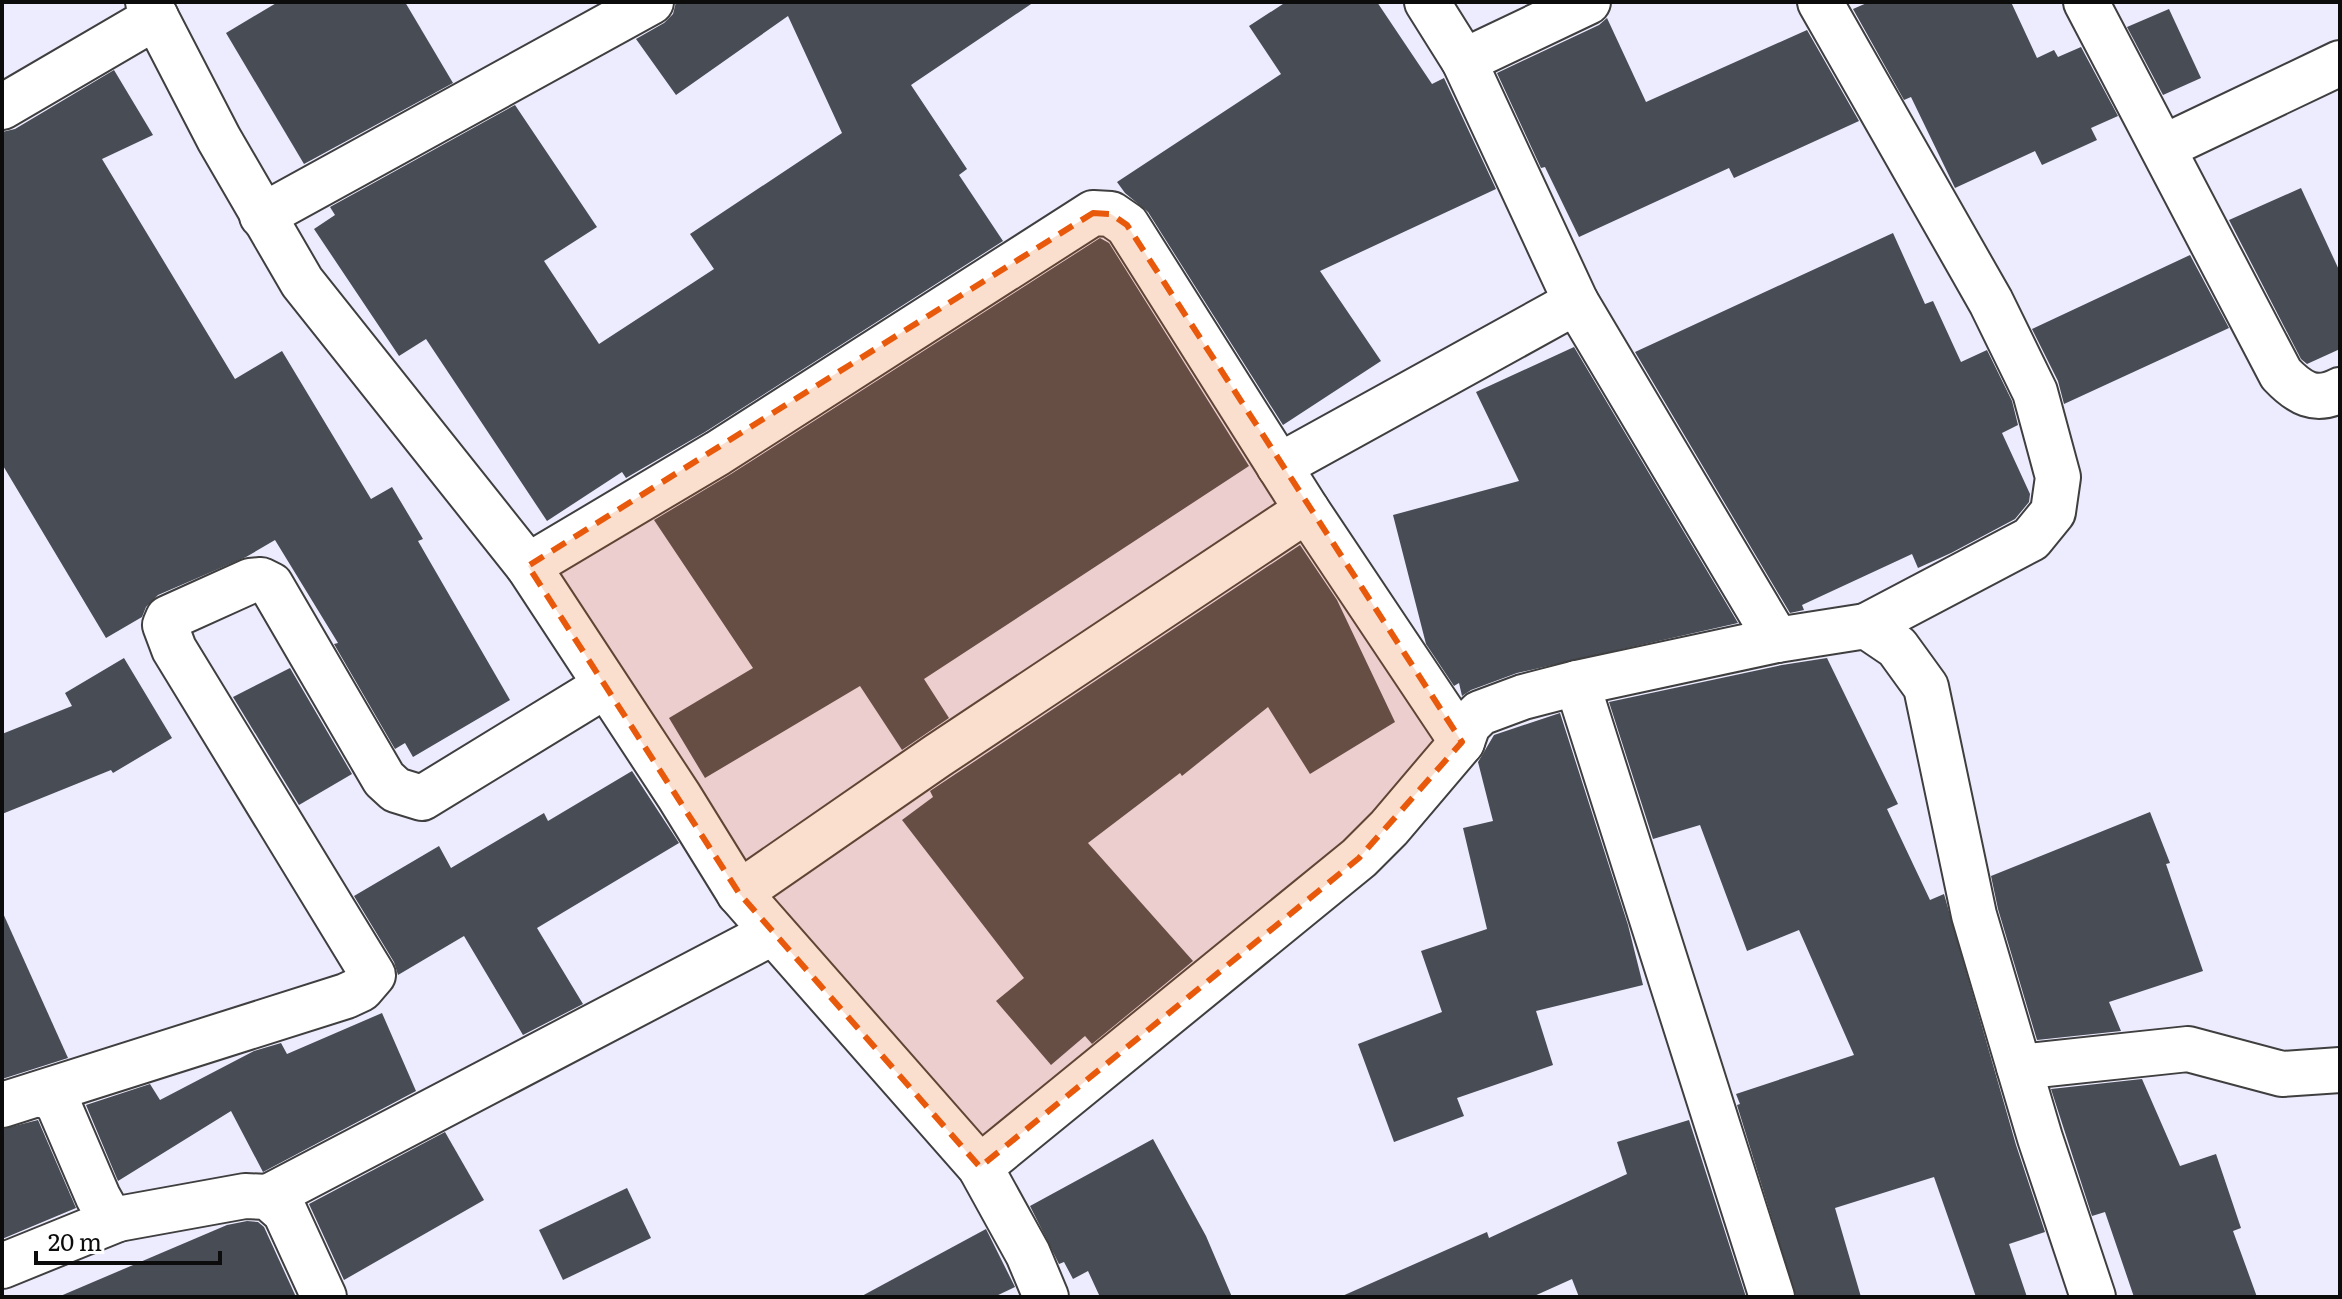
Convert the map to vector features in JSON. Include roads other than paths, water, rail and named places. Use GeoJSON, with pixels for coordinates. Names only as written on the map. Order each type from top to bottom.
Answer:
{"type":"FeatureCollection","features":[{"type":"Feature","properties":{"kind":"street"},"geometry":{"type":"LineString","coordinates":[[262,216],[651,2]]}},
{"type":"Feature","properties":{"kind":"street"},"geometry":{"type":"LineString","coordinates":[[1427,2],[1464,61],[1576,302],[1777,640]]}},
{"type":"Feature","properties":{"kind":"street"},"geometry":{"type":"LineString","coordinates":[[1464,61],[1588,2]]}},
{"type":"Feature","properties":{"kind":"street"},"geometry":{"type":"LineString","coordinates":[[980,1167],[1359,858],[1389,828],[1462,742],[1468,725],[1480,713],[1523,697],[1577,683],[1777,640],[1866,626],[2031,539],[2053,512],[2058,477],[2035,392],[1991,302],[1820,2]]}},
{"type":"Feature","properties":{"kind":"street"},"geometry":{"type":"LineString","coordinates":[[2086,2],[2281,374],[2294,388],[2310,397],[2328,396],[2340,390]]}},
{"type":"Feature","properties":{"kind":"street"},"geometry":{"type":"LineString","coordinates":[[2,107],[152,10],[262,216],[302,282],[528,566],[739,893],[980,1167],[1028,1254],[1046,1297]]}},
{"type":"Feature","properties":{"kind":"street"},"geometry":{"type":"LineString","coordinates":[[2164,147],[2340,63]]}},
{"type":"Feature","properties":{"kind":"street"},"geometry":{"type":"LineString","coordinates":[[528,566],[718,453],[1093,213],[1111,214],[1127,225],[1307,510],[1462,742]]}},
{"type":"Feature","properties":{"kind":"street"},"geometry":{"type":"LineString","coordinates":[[1279,466],[1576,302]]}},
{"type":"Feature","properties":{"kind":"street"},"geometry":{"type":"LineString","coordinates":[[739,893],[937,756],[1307,510]]}},
{"type":"Feature","properties":{"kind":"street"},"geometry":{"type":"LineString","coordinates":[[20,1099],[346,996],[361,989],[373,975],[174,649],[165,625],[168,618],[250,581],[261,580],[271,585],[384,779],[396,790],[422,798],[605,686]]}},
{"type":"Feature","properties":{"kind":"street"},"geometry":{"type":"LineString","coordinates":[[1866,626],[1897,647],[1926,687],[1974,915],[2093,1297]]}},
{"type":"Feature","properties":{"kind":"street"},"geometry":{"type":"LineString","coordinates":[[1577,683],[1772,1297]]}},
{"type":"Feature","properties":{"kind":"street"},"geometry":{"type":"LineString","coordinates":[[2,1266],[118,1219],[245,1196],[268,1197],[772,933]]}},
{"type":"Feature","properties":{"kind":"street"},"geometry":{"type":"LineString","coordinates":[[2019,1067],[2188,1049],[2282,1074],[2340,1070]]}},
{"type":"Feature","properties":{"kind":"street"},"geometry":{"type":"LineString","coordinates":[[20,1099],[56,1099],[98,1197],[107,1213],[118,1219]]}},
{"type":"Feature","properties":{"kind":"street"},"geometry":{"type":"LineString","coordinates":[[268,1197],[285,1212],[324,1297]]}}]}
